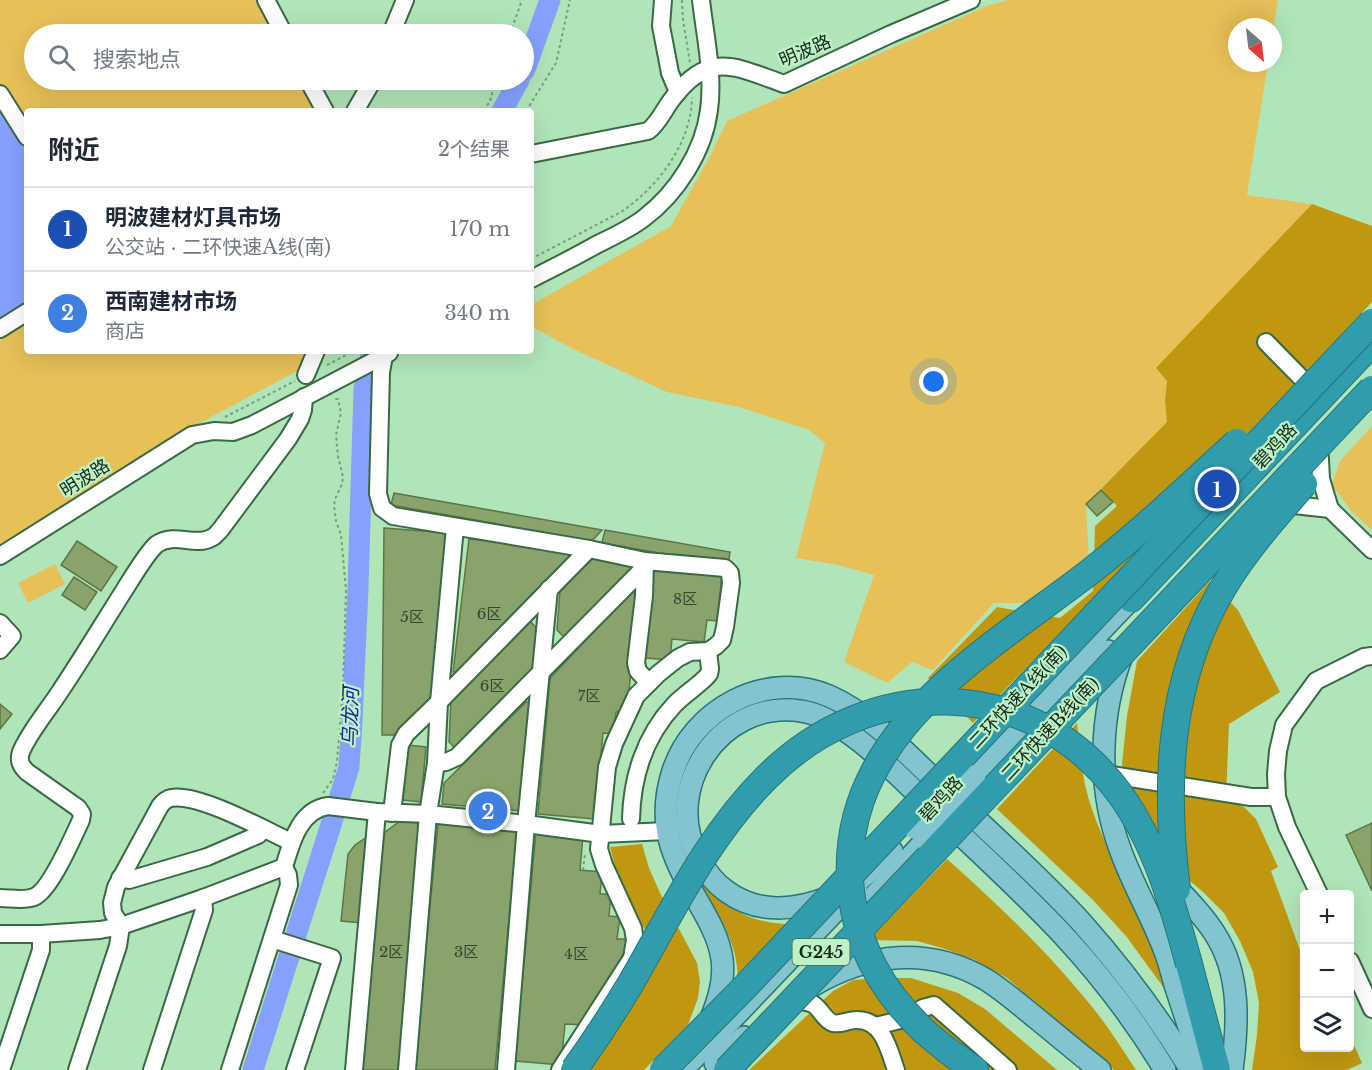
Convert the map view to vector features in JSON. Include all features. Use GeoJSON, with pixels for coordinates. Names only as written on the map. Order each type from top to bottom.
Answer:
{"type":"FeatureCollection","features":[{"type":"Feature","properties":{"kind":"highway"},"geometry":{"type":"LineString","coordinates":[[975,1070],[936,1042],[896,1002],[875,970],[861,935],[852,897],[850,856],[857,814],[874,770],[898,732],[945,683],[1140,531],[1372,317]]}},
{"type":"Feature","properties":{"kind":"highway","name":"二环快速A线(南)"},"geometry":{"type":"LineString","coordinates":[[663,1070],[743,989],[1372,322]]}},
{"type":"Feature","properties":{"kind":"highway","name":"碧鸡路"},"geometry":{"type":"LineString","coordinates":[[1139,606],[1320,398],[1372,343]]}},
{"type":"Feature","properties":{"kind":"highway","name":"碧鸡路"},"geometry":{"type":"LineString","coordinates":[[1139,606],[1248,508],[1372,376]]}},
{"type":"Feature","properties":{"kind":"highway","name":"二环快速B线(南)"},"geometry":{"type":"LineString","coordinates":[[717,1068],[1372,389]]}},
{"type":"Feature","properties":{"kind":"highway"},"geometry":{"type":"LineString","coordinates":[[1189,964],[1176,887],[1171,808],[1175,725],[1189,661],[1215,602],[1242,559],[1372,406]]}},
{"type":"Feature","properties":{"kind":"highway"},"geometry":{"type":"LineString","coordinates":[[574,1070],[621,999],[699,863],[722,830],[758,787],[784,761],[823,733],[864,714],[905,704],[946,701],[966,702],[1004,710],[1056,734],[1085,756],[1120,794],[1146,838],[1166,887],[1217,1070]]}},
{"type":"Feature","properties":{"kind":"main road","name":"碧鸡路"},"geometry":{"type":"LineString","coordinates":[[717,1068],[920,834],[1139,606]]}},
{"type":"Feature","properties":{"kind":"main road"},"geometry":{"type":"LineString","coordinates":[[1139,606],[1114,678],[1106,723],[1105,778],[1108,807],[1129,871],[1164,948],[1203,1070]]}},
{"type":"Feature","properties":{"kind":"main road"},"geometry":{"type":"LineString","coordinates":[[680,1070],[699,1041],[717,1004],[721,988],[722,960],[720,947],[710,923],[672,851],[667,831],[666,811],[673,770],[688,740],[712,714],[737,699],[779,688],[798,688],[827,695],[848,706],[884,734],[1066,906],[1105,949],[1133,985],[1191,1070]]}},
{"type":"Feature","properties":{"kind":"main road"},"geometry":{"type":"LineString","coordinates":[[892,851],[855,883],[816,902],[787,908],[759,907],[747,903],[723,890],[704,868],[697,855],[689,833],[688,822],[688,800],[693,777],[703,757],[717,738],[735,724],[746,719],[770,712],[791,710],[810,712],[837,725],[897,775],[1050,921],[1109,989],[1165,1070]]}},
{"type":"Feature","properties":{"kind":"main road"},"geometry":{"type":"LineString","coordinates":[[1105,778],[1118,815],[1136,843],[1198,911],[1222,946],[1232,975],[1236,1004],[1232,1070]]}},
{"type":"Feature","properties":{"kind":"main road","name":"碧鸡路"},"geometry":{"type":"LineString","coordinates":[[680,1070],[735,1017],[892,851],[920,834]]}},
{"type":"Feature","properties":{"kind":"main road"},"geometry":{"type":"LineString","coordinates":[[717,1068],[764,1020],[818,982],[867,962],[898,957],[919,957],[963,968],[985,980],[1008,995],[1100,1070]]}},
{"type":"Feature","properties":{"kind":"street"},"geometry":{"type":"LineString","coordinates":[[266,0],[279,24]]}},
{"type":"Feature","properties":{"kind":"street"},"geometry":{"type":"LineString","coordinates":[[395,24],[405,0]]}},
{"type":"Feature","properties":{"kind":"street"},"geometry":{"type":"LineString","coordinates":[[663,0],[661,26],[670,73],[678,92]]}},
{"type":"Feature","properties":{"kind":"street"},"geometry":{"type":"LineString","coordinates":[[534,277],[637,223],[660,204],[689,166],[700,143],[709,111],[711,81],[701,0]]}},
{"type":"Feature","properties":{"kind":"street","name":"明波路"},"geometry":{"type":"LineString","coordinates":[[534,153],[648,131],[678,92],[700,71],[722,66],[735,67],[784,84],[891,33],[971,0]]}},
{"type":"Feature","properties":{"kind":"street"},"geometry":{"type":"LineString","coordinates":[[313,90],[323,108]]}},
{"type":"Feature","properties":{"kind":"street"},"geometry":{"type":"LineString","coordinates":[[357,108],[367,90]]}},
{"type":"Feature","properties":{"kind":"street"},"geometry":{"type":"LineString","coordinates":[[0,94],[24,132]]}},
{"type":"Feature","properties":{"kind":"street"},"geometry":{"type":"LineString","coordinates":[[0,329],[24,314]]}},
{"type":"Feature","properties":{"kind":"street"},"geometry":{"type":"LineString","coordinates":[[1266,342],[1320,398]]}},
{"type":"Feature","properties":{"kind":"street"},"geometry":{"type":"LineString","coordinates":[[306,375],[315,354]]}},
{"type":"Feature","properties":{"kind":"street"},"geometry":{"type":"LineString","coordinates":[[0,898],[26,899],[40,894],[48,884],[81,820],[82,814],[78,808],[22,768],[19,761],[20,754],[137,569],[157,544],[169,539],[199,542],[212,538],[288,439],[300,419],[304,397],[386,355]]}},
{"type":"Feature","properties":{"kind":"street"},"geometry":{"type":"LineString","coordinates":[[386,355],[381,372],[378,494],[382,508],[393,516],[589,549],[645,564],[725,568],[730,573],[731,582],[722,640],[708,651],[690,652],[678,658],[658,674],[636,696],[614,744],[607,767],[599,849],[600,856],[633,928],[635,940],[632,958],[560,1070]]}},
{"type":"Feature","properties":{"kind":"street","name":"明波路"},"geometry":{"type":"LineString","coordinates":[[0,556],[192,435],[214,431],[233,432],[252,425],[304,397]]}},
{"type":"Feature","properties":{"kind":"street"},"geometry":{"type":"LineString","coordinates":[[1318,434],[1320,479],[1330,509],[1372,550]]}},
{"type":"Feature","properties":{"kind":"street"},"geometry":{"type":"LineString","coordinates":[[1248,508],[1294,505],[1330,509]]}},
{"type":"Feature","properties":{"kind":"street"},"geometry":{"type":"LineString","coordinates":[[406,1070],[428,814],[436,763],[438,702],[455,527]]}},
{"type":"Feature","properties":{"kind":"street"},"geometry":{"type":"LineString","coordinates":[[354,1070],[378,812],[400,745],[406,734],[589,549]]}},
{"type":"Feature","properties":{"kind":"street"},"geometry":{"type":"LineString","coordinates":[[436,763],[457,757],[541,674],[645,564]]}},
{"type":"Feature","properties":{"kind":"street"},"geometry":{"type":"LineString","coordinates":[[645,564],[644,596],[636,663],[638,671],[649,683]]}},
{"type":"Feature","properties":{"kind":"street"},"geometry":{"type":"LineString","coordinates":[[506,1070],[526,824],[549,589]]}},
{"type":"Feature","properties":{"kind":"street"},"geometry":{"type":"LineString","coordinates":[[0,623],[12,636],[0,650]]}},
{"type":"Feature","properties":{"kind":"street"},"geometry":{"type":"LineString","coordinates":[[631,819],[634,782],[646,746],[672,706],[709,674],[708,651]]}},
{"type":"Feature","properties":{"kind":"street"},"geometry":{"type":"LineString","coordinates":[[1317,890],[1287,827],[1277,797],[1278,750],[1284,725],[1316,681],[1364,657],[1372,656]]}},
{"type":"Feature","properties":{"kind":"street"},"geometry":{"type":"LineString","coordinates":[[1105,778],[1251,797],[1277,797]]}},
{"type":"Feature","properties":{"kind":"street"},"geometry":{"type":"LineString","coordinates":[[77,1070],[118,946],[121,926],[113,914],[112,903],[116,887],[160,806],[171,798],[186,798],[218,807],[291,842]]}},
{"type":"Feature","properties":{"kind":"street"},"geometry":{"type":"LineString","coordinates":[[230,1070],[289,885],[284,867],[291,842],[304,819],[323,807],[428,814],[601,834],[667,831]]}},
{"type":"Feature","properties":{"kind":"street"},"geometry":{"type":"LineString","coordinates":[[120,878],[129,880],[207,857],[258,835],[264,829]]}},
{"type":"Feature","properties":{"kind":"street"},"geometry":{"type":"LineString","coordinates":[[0,934],[41,934],[100,930],[121,926],[284,867]]}},
{"type":"Feature","properties":{"kind":"street"},"geometry":{"type":"LineString","coordinates":[[152,1070],[204,910],[203,898]]}},
{"type":"Feature","properties":{"kind":"street"},"geometry":{"type":"LineString","coordinates":[[1,1070],[41,950],[41,934]]}},
{"type":"Feature","properties":{"kind":"street"},"geometry":{"type":"LineString","coordinates":[[272,939],[332,958],[295,1070]]}},
{"type":"Feature","properties":{"kind":"street"},"geometry":{"type":"LineString","coordinates":[[1354,970],[1372,1009]]}},
{"type":"Feature","properties":{"kind":"street"},"geometry":{"type":"LineString","coordinates":[[790,1000],[813,1004],[832,1023],[841,1024],[856,1020],[867,1021],[876,1026],[884,1036],[896,1070]]}},
{"type":"Feature","properties":{"kind":"street"},"geometry":{"type":"LineString","coordinates":[[876,1026],[908,1018],[923,1008],[933,1005],[1008,1070]]}},
{"type":"Feature","properties":{"kind":"path"},"geometry":{"type":"LineString","coordinates":[[514,24],[522,0]]}},
{"type":"Feature","properties":{"kind":"path"},"geometry":{"type":"LineString","coordinates":[[528,108],[556,63],[570,0]]}},
{"type":"Feature","properties":{"kind":"path"},"geometry":{"type":"LineString","coordinates":[[534,257],[633,204],[647,191],[673,157],[683,136],[692,106],[693,76],[683,20],[682,0]]}},
{"type":"Feature","properties":{"kind":"path"},"geometry":{"type":"LineString","coordinates":[[486,108],[493,90]]}},
{"type":"Feature","properties":{"kind":"path"},"geometry":{"type":"LineString","coordinates":[[225,417],[349,354]]}},
{"type":"Feature","properties":{"kind":"path"},"geometry":{"type":"LineString","coordinates":[[323,807],[324,792],[333,779],[337,762],[343,689],[346,590],[341,535],[334,506],[343,477],[336,435],[341,413],[338,399]]}},
{"type":"Feature","properties":{"kind":"shaded area"},"geometry":{"type":"Polygon","coordinates":[[[0,0],[255,0],[268,24],[24,24],[24,90],[303,90],[313,108],[24,108],[24,354],[306,354],[297,371],[200,423],[125,468],[66,508],[0,545],[0,0]]]}},
{"type":"Feature","properties":{"kind":"shaded area"},"geometry":{"type":"Polygon","coordinates":[[[1009,0],[1278,0],[1275,18],[1228,18],[1228,72],[1267,72],[1247,195],[1312,204],[1157,368],[1167,381],[1165,401],[1168,423],[1086,503],[1089,561],[1036,603],[994,603],[933,670],[912,662],[887,683],[844,662],[874,575],[838,565],[796,558],[825,443],[809,430],[739,407],[667,392],[534,328],[534,303],[671,226],[727,121],[989,5],[1009,0]]]}},
{"type":"Feature","properties":{"kind":"shaded area"},"geometry":{"type":"Polygon","coordinates":[[[1312,204],[1372,226],[1372,302],[1159,530],[973,723],[928,678],[997,607],[1060,618],[1093,591],[1095,526],[1117,506],[1101,489],[1167,422],[1165,401],[1167,381],[1156,368],[1312,204]]]}},
{"type":"Feature","properties":{"kind":"shaded area"},"geometry":{"type":"Polygon","coordinates":[[[1372,426],[1372,530],[1352,512],[1332,485],[1340,461],[1372,426]]]}},
{"type":"Feature","properties":{"kind":"shaded area"},"geometry":{"type":"Polygon","coordinates":[[[55,564],[65,584],[28,603],[18,583],[55,564]]]}},
{"type":"Feature","properties":{"kind":"shaded area"},"geometry":{"type":"Polygon","coordinates":[[[1210,581],[1238,610],[1280,692],[1229,724],[1226,799],[1244,807],[1256,819],[1278,867],[1271,871],[1300,950],[1300,1052],[1354,1052],[1354,1045],[1362,1063],[1347,1070],[1252,1070],[1259,1003],[1253,972],[1240,941],[1224,913],[1202,891],[1159,856],[1126,796],[1122,764],[1127,716],[1137,661],[1210,581]]]}},
{"type":"Feature","properties":{"kind":"shaded area"},"geometry":{"type":"Polygon","coordinates":[[[1077,723],[1080,756],[1092,809],[1139,914],[1169,995],[1126,936],[1092,899],[997,809],[1077,723]]]}},
{"type":"Feature","properties":{"kind":"shaded area"},"geometry":{"type":"Polygon","coordinates":[[[642,844],[660,893],[697,963],[700,982],[698,998],[688,1025],[644,1070],[563,1070],[647,934],[616,869],[610,847],[642,844]]]}},
{"type":"Feature","properties":{"kind":"shaded area"},"geometry":{"type":"Polygon","coordinates":[[[947,859],[1008,915],[1065,975],[1100,1017],[1136,1070],[1114,1070],[1007,978],[973,959],[917,941],[869,940],[947,859]]]}},
{"type":"Feature","properties":{"kind":"shaded area"},"geometry":{"type":"Polygon","coordinates":[[[696,875],[717,898],[740,913],[767,922],[797,924],[736,987],[735,955],[727,931],[694,877],[696,875]]]}},
{"type":"Feature","properties":{"kind":"shaded area"},"geometry":{"type":"Polygon","coordinates":[[[911,978],[958,993],[985,1009],[1057,1070],[749,1070],[833,991],[853,980],[911,978]]]}},
{"type":"Feature","properties":{"kind":"water"},"geometry":{"type":"Polygon","coordinates":[[[0,107],[24,145],[24,308],[0,323],[0,107]]]}},
{"type":"Feature","properties":{"kind":"building"},"geometry":{"type":"Polygon","coordinates":[[[1101,490],[1113,502],[1097,516],[1086,504],[1101,490]]]}},
{"type":"Feature","properties":{"kind":"building"},"geometry":{"type":"Polygon","coordinates":[[[394,493],[602,530],[592,541],[391,505],[394,493]]]}},
{"type":"Feature","properties":{"kind":"building"},"geometry":{"type":"Polygon","coordinates":[[[384,528],[449,533],[432,700],[394,735],[382,735],[384,528]]]}},
{"type":"Feature","properties":{"kind":"building"},"geometry":{"type":"Polygon","coordinates":[[[605,530],[730,552],[728,565],[602,543],[605,530]]]}},
{"type":"Feature","properties":{"kind":"building"},"geometry":{"type":"Polygon","coordinates":[[[469,539],[574,550],[574,554],[459,672],[453,672],[469,539]]]}},
{"type":"Feature","properties":{"kind":"building"},"geometry":{"type":"Polygon","coordinates":[[[77,541],[117,567],[101,591],[61,565],[77,541]]]}},
{"type":"Feature","properties":{"kind":"building"},"geometry":{"type":"Polygon","coordinates":[[[590,557],[628,563],[633,568],[566,639],[557,630],[560,590],[590,557]]]}},
{"type":"Feature","properties":{"kind":"building"},"geometry":{"type":"Polygon","coordinates":[[[654,569],[722,575],[717,621],[707,620],[704,642],[672,639],[670,660],[645,658],[654,569]]]}},
{"type":"Feature","properties":{"kind":"building"},"geometry":{"type":"Polygon","coordinates":[[[74,577],[97,592],[85,610],[62,595],[74,577]]]}},
{"type":"Feature","properties":{"kind":"building"},"geometry":{"type":"Polygon","coordinates":[[[632,592],[638,593],[627,713],[616,712],[614,734],[603,733],[595,819],[538,814],[550,678],[632,592]]]}},
{"type":"Feature","properties":{"kind":"building"},"geometry":{"type":"Polygon","coordinates":[[[530,621],[537,629],[533,671],[456,749],[449,742],[451,700],[530,621]]]}},
{"type":"Feature","properties":{"kind":"building"},"geometry":{"type":"Polygon","coordinates":[[[526,702],[530,702],[521,811],[442,804],[444,783],[526,702]]]}},
{"type":"Feature","properties":{"kind":"building"},"geometry":{"type":"Polygon","coordinates":[[[0,704],[12,714],[0,729],[0,704]]]}},
{"type":"Feature","properties":{"kind":"building"},"geometry":{"type":"Polygon","coordinates":[[[408,745],[426,747],[421,802],[403,800],[408,745]]]}},
{"type":"Feature","properties":{"kind":"building"},"geometry":{"type":"Polygon","coordinates":[[[400,821],[421,823],[398,1070],[361,1070],[384,833],[400,821]]]}},
{"type":"Feature","properties":{"kind":"building"},"geometry":{"type":"Polygon","coordinates":[[[1372,823],[1372,891],[1346,835],[1372,823]]]}},
{"type":"Feature","properties":{"kind":"building"},"geometry":{"type":"Polygon","coordinates":[[[438,824],[517,832],[495,1070],[414,1070],[438,824]]]}},
{"type":"Feature","properties":{"kind":"building"},"geometry":{"type":"Polygon","coordinates":[[[536,831],[583,835],[580,870],[602,872],[600,894],[611,894],[609,916],[620,917],[617,939],[628,939],[625,967],[587,1025],[565,1024],[561,1065],[515,1061],[536,831]]]}},
{"type":"Feature","properties":{"kind":"building"},"geometry":{"type":"Polygon","coordinates":[[[370,835],[362,923],[341,921],[348,854],[355,845],[370,835]]]}},
{"type":"Feature","properties":{"kind":"waterway","name":"乌龙河"},"geometry":{"type":"LineString","coordinates":[[534,44],[550,0]]}},
{"type":"Feature","properties":{"kind":"waterway","name":"乌龙河"},"geometry":{"type":"LineString","coordinates":[[504,108],[514,90]]}},
{"type":"Feature","properties":{"kind":"waterway","name":"乌龙河"},"geometry":{"type":"LineString","coordinates":[[253,1070],[349,767],[358,588],[364,389],[371,354]]}},
{"type":"Feature","properties":{"kind":"place","name":"明波建材灯具市场"},"geometry":{"type":"Point","coordinates":[1217,489]}},
{"type":"Feature","properties":{"kind":"place","name":"西南建材市场"},"geometry":{"type":"Point","coordinates":[488,811]}}]}
